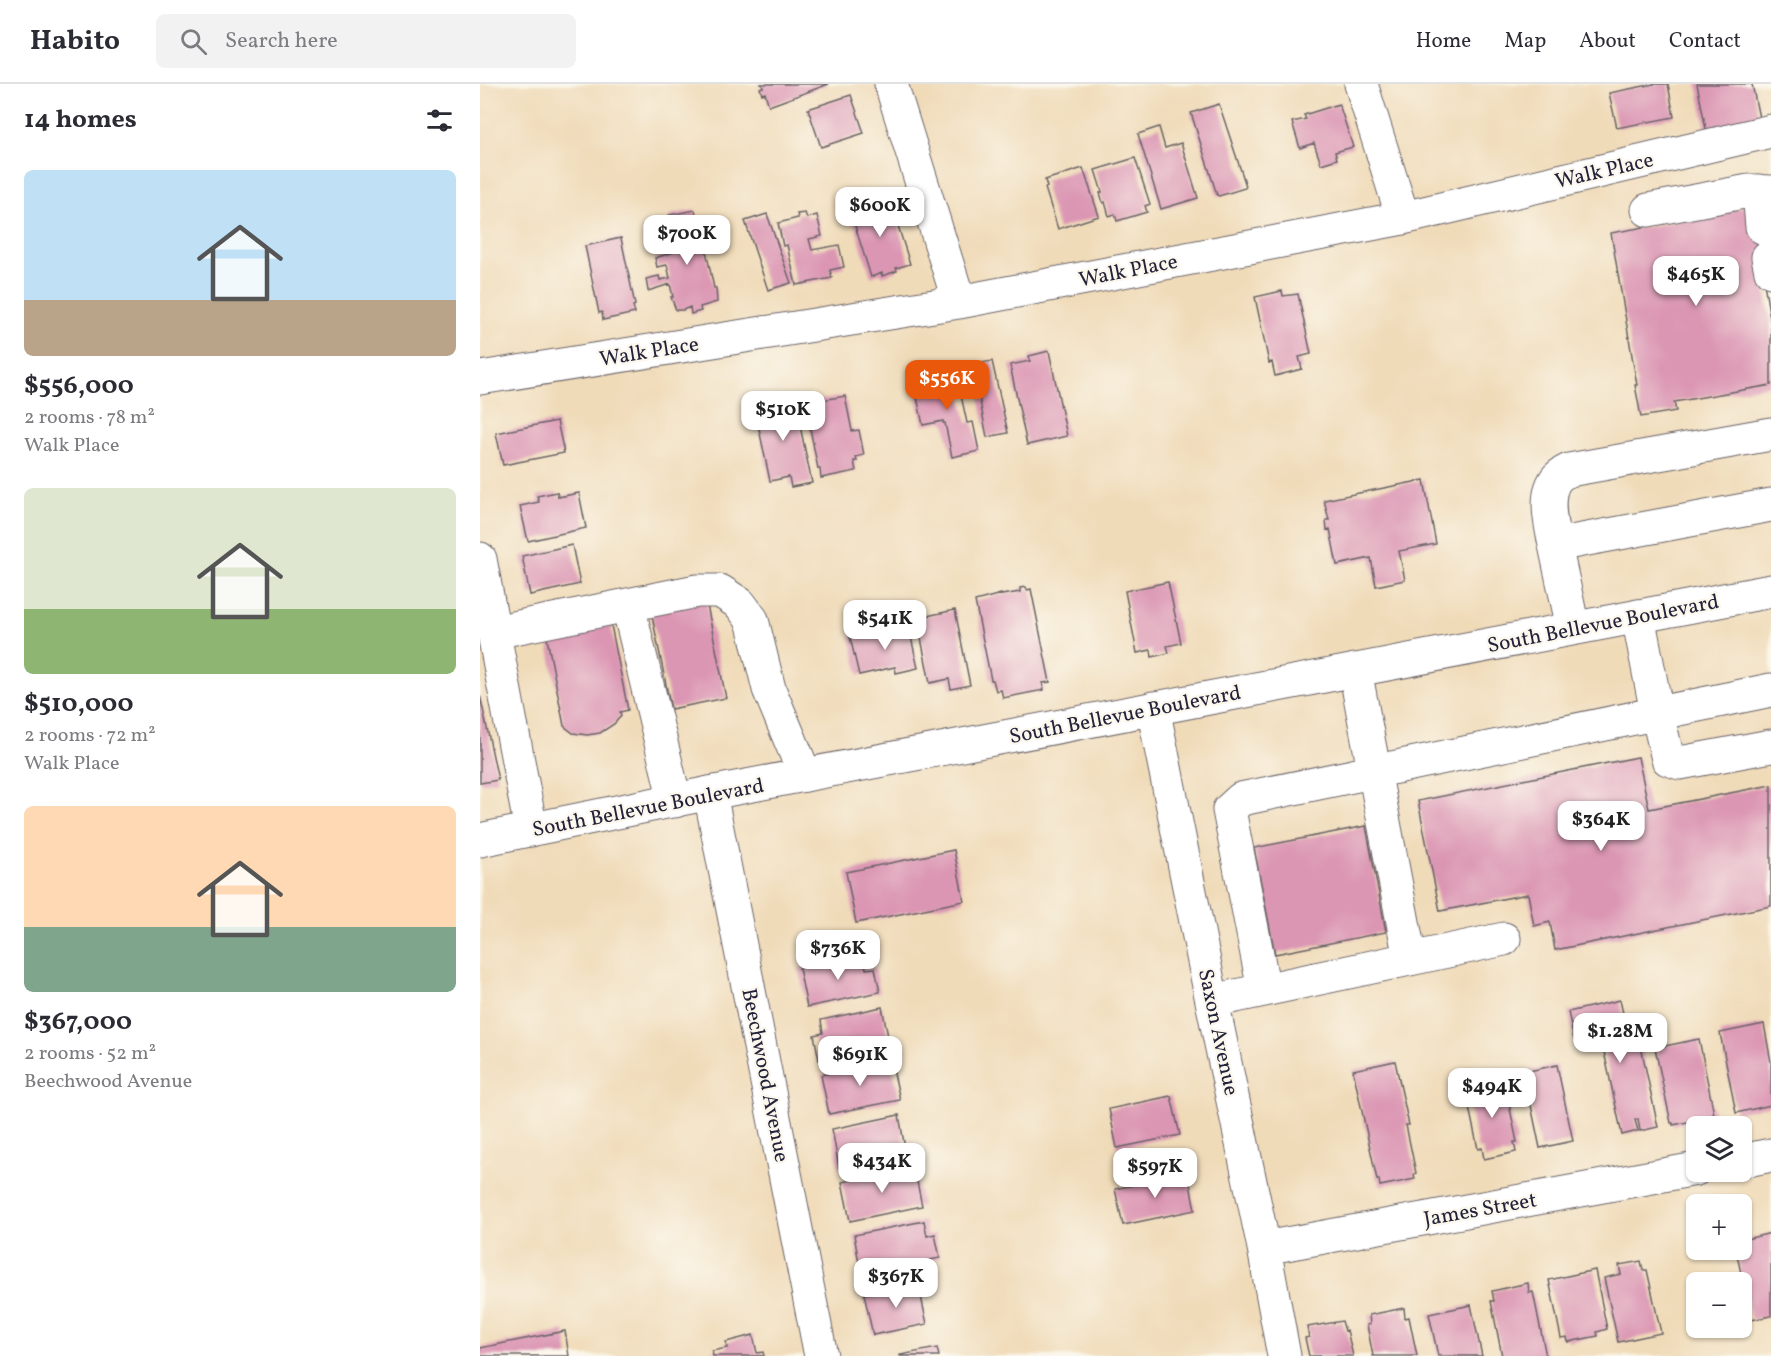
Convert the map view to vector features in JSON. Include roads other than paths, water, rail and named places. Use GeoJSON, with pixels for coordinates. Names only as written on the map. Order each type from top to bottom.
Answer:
{"type":"FeatureCollection","features":[{"type":"Feature","properties":{"kind":"street"},"geometry":{"type":"LineString","coordinates":[[891,84],[959,302]]}},
{"type":"Feature","properties":{"kind":"street"},"geometry":{"type":"LineString","coordinates":[[1361,84],[1403,218]]}},
{"type":"Feature","properties":{"kind":"street","name":"Walk Place"},"geometry":{"type":"LineString","coordinates":[[480,378],[959,302],[1403,218],[1771,131]]}},
{"type":"Feature","properties":{"kind":"street"},"geometry":{"type":"LineString","coordinates":[[1648,210],[1749,191],[1765,192],[1767,252]]}},
{"type":"Feature","properties":{"kind":"street"},"geometry":{"type":"LineString","coordinates":[[1573,628],[1549,512],[1551,489],[1557,478],[1569,470],[1771,435]]}},
{"type":"Feature","properties":{"kind":"street"},"geometry":{"type":"LineString","coordinates":[[1555,545],[1771,505]]}},
{"type":"Feature","properties":{"kind":"street"},"geometry":{"type":"LineString","coordinates":[[480,559],[531,830]]}},
{"type":"Feature","properties":{"kind":"street"},"geometry":{"type":"LineString","coordinates":[[494,632],[697,591],[720,591],[740,604],[752,620],[769,689],[805,775]]}},
{"type":"Feature","properties":{"kind":"street","name":"South Bellevue Boulevard"},"geometry":{"type":"LineString","coordinates":[[480,840],[710,793],[1771,591]]}},
{"type":"Feature","properties":{"kind":"street"},"geometry":{"type":"LineString","coordinates":[[628,605],[675,801]]}},
{"type":"Feature","properties":{"kind":"street"},"geometry":{"type":"LineString","coordinates":[[1638,616],[1668,759],[1680,763],[1771,746]]}},
{"type":"Feature","properties":{"kind":"street"},"geometry":{"type":"LineString","coordinates":[[1355,670],[1410,959]]}},
{"type":"Feature","properties":{"kind":"street"},"geometry":{"type":"LineString","coordinates":[[1264,990],[1229,810],[1241,799],[1771,690]]}},
{"type":"Feature","properties":{"kind":"street","name":"Saxon Avenue"},"geometry":{"type":"LineString","coordinates":[[1153,708],[1284,1356]]}},
{"type":"Feature","properties":{"kind":"street","name":"Beechwood Avenue"},"geometry":{"type":"LineString","coordinates":[[710,793],[821,1356]]}},
{"type":"Feature","properties":{"kind":"street"},"geometry":{"type":"LineString","coordinates":[[1212,1001],[1504,939]]}},
{"type":"Feature","properties":{"kind":"street"},"geometry":{"type":"LineString","coordinates":[[1752,1159],[1771,1155]]}},
{"type":"Feature","properties":{"kind":"street","name":"James Street"},"geometry":{"type":"LineString","coordinates":[[1264,1248],[1686,1171]]}}]}
